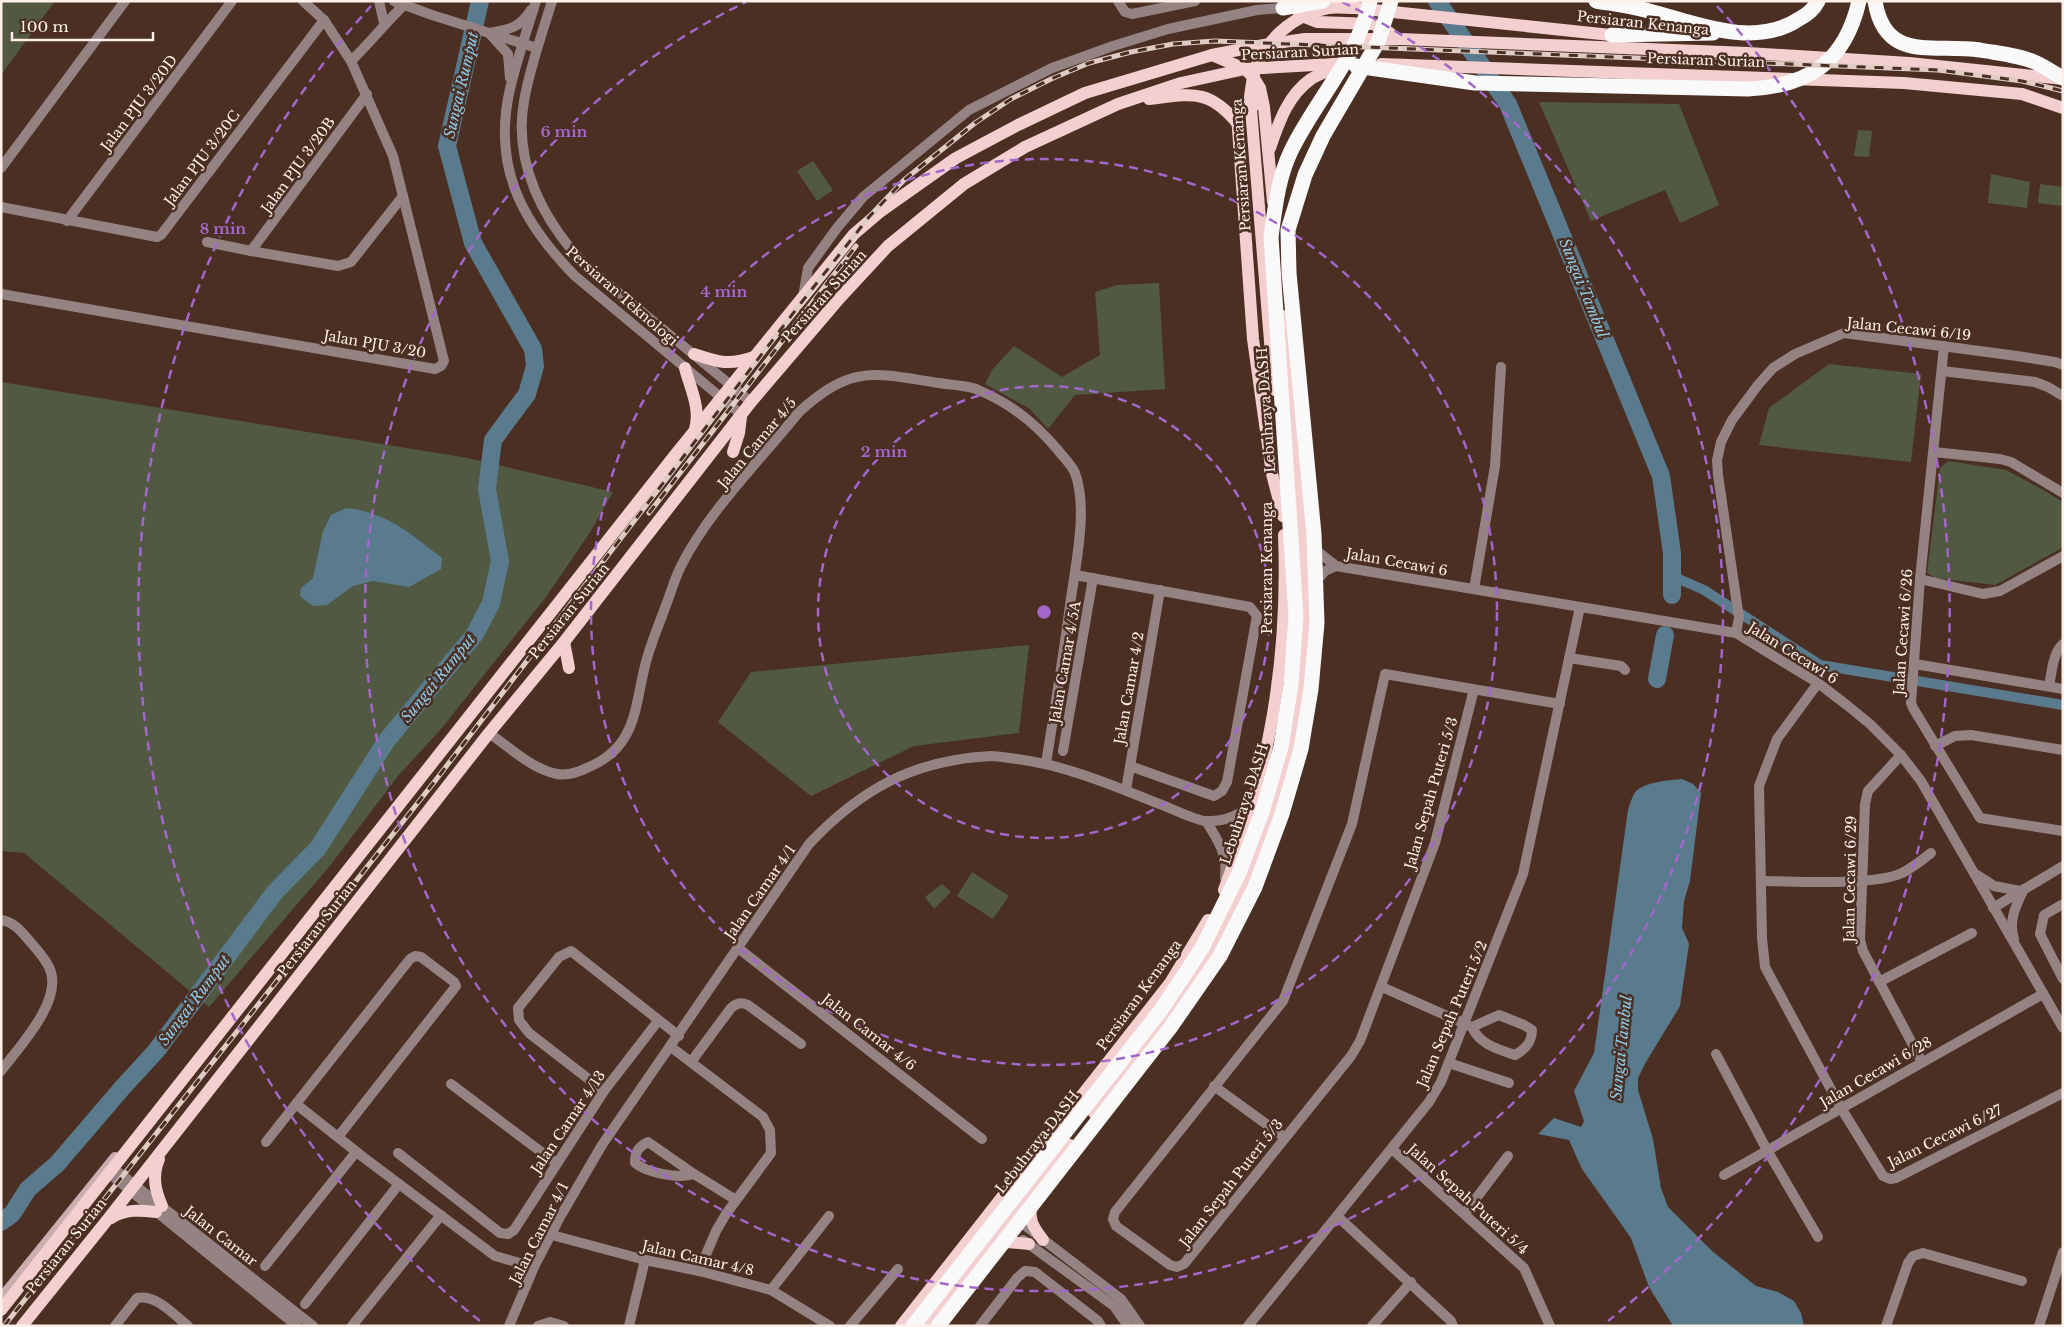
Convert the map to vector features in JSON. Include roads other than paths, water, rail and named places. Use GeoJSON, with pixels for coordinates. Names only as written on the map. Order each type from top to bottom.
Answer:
{"type":"FeatureCollection","features":[{"type":"Feature","properties":{"kind":"highway"},"geometry":{"type":"LineString","coordinates":[[1283,8],[1323,1]]}},
{"type":"Feature","properties":{"kind":"highway","name":"Lebuhraya DASH"},"geometry":{"type":"LineString","coordinates":[[913,1326],[1161,1010],[1202,948],[1239,873],[1263,809],[1281,747],[1291,684],[1296,616],[1271,237],[1278,188],[1290,152],[1347,57],[1366,18],[1370,1]]}},
{"type":"Feature","properties":{"kind":"highway"},"geometry":{"type":"LineString","coordinates":[[938,1326],[1170,1028],[1220,956],[1255,887],[1282,814],[1301,749],[1311,689],[1317,623],[1314,534],[1289,273],[1288,230],[1305,175],[1323,136],[1378,42],[1391,1]]}},
{"type":"Feature","properties":{"kind":"highway"},"geometry":{"type":"LineString","coordinates":[[1596,1],[1637,8],[1734,33]]}},
{"type":"Feature","properties":{"kind":"highway"},"geometry":{"type":"LineString","coordinates":[[1612,35],[1762,34],[1790,25],[1813,10],[1818,1]]}},
{"type":"Feature","properties":{"kind":"highway"},"geometry":{"type":"LineString","coordinates":[[1343,64],[1475,83],[1772,88],[1812,73],[1828,62],[1839,50],[1848,35],[1855,19],[1859,1]]}},
{"type":"Feature","properties":{"kind":"highway"},"geometry":{"type":"LineString","coordinates":[[1875,1],[1883,27],[1898,42],[1917,48],[1978,50],[2032,61],[2063,79]]}},
{"type":"Feature","properties":{"kind":"main road"},"geometry":{"type":"LineString","coordinates":[[1283,8],[1317,22],[1373,24],[1400,39]]}},
{"type":"Feature","properties":{"kind":"main road","name":"Persiaran Kenanga"},"geometry":{"type":"LineString","coordinates":[[901,1326],[1170,983],[1199,937],[1224,890],[1243,840],[1257,792],[1268,748],[1281,665],[1285,588],[1283,516],[1275,402],[1250,97],[1254,73],[1260,58],[1274,37],[1289,25],[1310,14],[1328,8],[1355,8],[1735,48],[1748,53]]}},
{"type":"Feature","properties":{"kind":"main road","name":"Persiaran Surian"},"geometry":{"type":"LineString","coordinates":[[1,1310],[720,398],[854,234],[881,211],[956,158],[1084,93],[1212,55],[1264,45],[1305,40],[1400,39],[1748,53],[1909,63],[2063,79]]}},
{"type":"Feature","properties":{"kind":"main road"},"geometry":{"type":"LineString","coordinates":[[928,1326],[1006,1221],[1073,1142],[1196,977],[1234,907],[1263,839],[1291,741],[1303,664],[1305,607],[1299,492],[1264,107],[1260,88],[1245,68],[1212,55]]}},
{"type":"Feature","properties":{"kind":"main road","name":"Persiaran Surian"},"geometry":{"type":"LineString","coordinates":[[22,1326],[133,1188],[489,733],[564,642],[751,402],[888,246],[964,184],[1024,147],[1118,104],[1181,83],[1245,68],[1360,63],[1904,83],[2022,94],[2063,108]]}},
{"type":"Feature","properties":{"kind":"main road"},"geometry":{"type":"LineString","coordinates":[[1268,156],[1280,118],[1296,92],[1312,78],[1343,64]]}},
{"type":"Feature","properties":{"kind":"main road"},"geometry":{"type":"LineString","coordinates":[[1118,104],[1191,94],[1213,100],[1227,110],[1238,124]]}},
{"type":"Feature","properties":{"kind":"main road"},"geometry":{"type":"LineString","coordinates":[[1264,107],[1256,103],[1245,107],[1237,115],[1253,339],[1272,474],[1283,516]]}},
{"type":"Feature","properties":{"kind":"main road"},"geometry":{"type":"LineString","coordinates":[[694,354],[722,363],[739,362],[755,357]]}},
{"type":"Feature","properties":{"kind":"main road"},"geometry":{"type":"LineString","coordinates":[[684,368],[696,406],[698,420],[695,431]]}},
{"type":"Feature","properties":{"kind":"main road"},"geometry":{"type":"LineString","coordinates":[[733,452],[742,415]]}},
{"type":"Feature","properties":{"kind":"main road"},"geometry":{"type":"LineString","coordinates":[[564,642],[569,668]]}},
{"type":"Feature","properties":{"kind":"main road"},"geometry":{"type":"LineString","coordinates":[[1006,1221],[1010,1198],[1061,1132],[1104,1068]]}},
{"type":"Feature","properties":{"kind":"main road","name":"Persiaran Surian"},"geometry":{"type":"LineString","coordinates":[[1,1298],[102,1171],[155,1114]]}},
{"type":"Feature","properties":{"kind":"main road"},"geometry":{"type":"LineString","coordinates":[[1043,1240],[1032,1226],[1030,1216],[1032,1204],[1073,1142]]}},
{"type":"Feature","properties":{"kind":"main road"},"geometry":{"type":"LineString","coordinates":[[108,1219],[118,1213],[134,1209],[159,1209],[154,1184],[155,1169],[162,1150]]}},
{"type":"Feature","properties":{"kind":"main road"},"geometry":{"type":"LineString","coordinates":[[906,1326],[988,1226],[1006,1221]]}},
{"type":"Feature","properties":{"kind":"main road"},"geometry":{"type":"LineString","coordinates":[[961,1282],[998,1247],[1007,1242],[1029,1244]]}},
{"type":"Feature","properties":{"kind":"street"},"geometry":{"type":"LineString","coordinates":[[1,168],[125,1]]}},
{"type":"Feature","properties":{"kind":"street","name":"Jalan PJU 3/20D"},"geometry":{"type":"LineString","coordinates":[[67,221],[232,1]]}},
{"type":"Feature","properties":{"kind":"street","name":"Jalan PJU 3/20"},"geometry":{"type":"LineString","coordinates":[[1,294],[434,369],[441,366],[444,361],[393,156],[351,61],[324,20],[303,1]]}},
{"type":"Feature","properties":{"kind":"street"},"geometry":{"type":"LineString","coordinates":[[380,1],[384,23]]}},
{"type":"Feature","properties":{"kind":"street"},"geometry":{"type":"LineString","coordinates":[[486,32],[516,27],[524,20],[535,1]]}},
{"type":"Feature","properties":{"kind":"street","name":"Persiaran Teknologi"},"geometry":{"type":"LineString","coordinates":[[535,1],[510,90],[505,130],[506,159],[514,188],[530,224],[558,259],[575,276],[742,415]]}},
{"type":"Feature","properties":{"kind":"street","name":"Persiaran Teknologi"},"geometry":{"type":"LineString","coordinates":[[552,1],[537,48],[524,102],[522,126],[523,156],[531,182],[547,217],[570,249],[584,264],[751,402]]}},
{"type":"Feature","properties":{"kind":"street"},"geometry":{"type":"LineString","coordinates":[[1118,1],[1128,14],[1195,1]]}},
{"type":"Feature","properties":{"kind":"street"},"geometry":{"type":"LineString","coordinates":[[351,61],[368,45],[399,3],[537,48]]}},
{"type":"Feature","properties":{"kind":"street"},"geometry":{"type":"LineString","coordinates":[[802,297],[808,268],[837,228],[863,197],[969,110],[1052,68],[1114,46],[1168,29],[1255,6],[1283,8]]}},
{"type":"Feature","properties":{"kind":"street","name":"Jalan PJU 3/20C"},"geometry":{"type":"LineString","coordinates":[[67,221],[157,238],[161,235],[324,20]]}},
{"type":"Feature","properties":{"kind":"street"},"geometry":{"type":"LineString","coordinates":[[486,32],[508,54],[510,90]]}},
{"type":"Feature","properties":{"kind":"street","name":"Jalan PJU 3/20B"},"geometry":{"type":"LineString","coordinates":[[251,251],[367,94]]}},
{"type":"Feature","properties":{"kind":"street"},"geometry":{"type":"LineString","coordinates":[[207,242],[338,266],[345,265],[351,262],[403,196]]}},
{"type":"Feature","properties":{"kind":"street"},"geometry":{"type":"LineString","coordinates":[[1,207],[67,221]]}},
{"type":"Feature","properties":{"kind":"street","name":"Jalan Cecawi 6/19"},"geometry":{"type":"LineString","coordinates":[[1736,633],[1739,614],[1718,475],[1718,460],[1721,442],[1732,420],[1773,368],[1794,354],[1844,333],[2017,356],[2063,365]]}},
{"type":"Feature","properties":{"kind":"street","name":"Jalan Cecawi 6/26"},"geometry":{"type":"LineString","coordinates":[[1944,346],[1920,579],[1913,708],[1980,818],[2063,831]]}},
{"type":"Feature","properties":{"kind":"street"},"geometry":{"type":"LineString","coordinates":[[1474,589],[1495,466],[1501,367]]}},
{"type":"Feature","properties":{"kind":"street"},"geometry":{"type":"LineString","coordinates":[[1942,371],[2035,382],[2063,396]]}},
{"type":"Feature","properties":{"kind":"street","name":"Jalan Camar 4/5"},"geometry":{"type":"LineString","coordinates":[[489,733],[541,769],[557,774],[575,774],[596,764],[613,751],[629,730],[636,713],[648,656],[681,566],[698,538],[730,495],[799,412],[820,393],[842,380],[883,374],[975,388],[1024,415],[1074,469],[1079,489],[1081,535],[1046,762]]}},
{"type":"Feature","properties":{"kind":"street"},"geometry":{"type":"LineString","coordinates":[[1934,452],[2000,459],[2011,462],[2063,493]]}},
{"type":"Feature","properties":{"kind":"street"},"geometry":{"type":"LineString","coordinates":[[1300,530],[1315,551],[1336,566]]}},
{"type":"Feature","properties":{"kind":"street"},"geometry":{"type":"LineString","coordinates":[[1920,579],[1983,594],[1991,594],[2000,591],[2063,556]]}},
{"type":"Feature","properties":{"kind":"street"},"geometry":{"type":"LineString","coordinates":[[1305,607],[1308,593],[1315,580],[1325,571],[1336,566]]}},
{"type":"Feature","properties":{"kind":"street","name":"Jalan Cecawi 6"},"geometry":{"type":"LineString","coordinates":[[1336,566],[1736,633],[1818,683],[1870,724],[1901,755],[1931,796],[1992,908],[2063,1028]]}},
{"type":"Feature","properties":{"kind":"street"},"geometry":{"type":"LineString","coordinates":[[1074,575],[1250,607],[1257,616],[1227,782],[1222,791],[1214,796],[1130,766]]}},
{"type":"Feature","properties":{"kind":"street","name":"Jalan Camar 4/5A"},"geometry":{"type":"LineString","coordinates":[[1063,751],[1093,578]]}},
{"type":"Feature","properties":{"kind":"street","name":"Jalan Camar 4/2"},"geometry":{"type":"LineString","coordinates":[[1126,790],[1160,590]]}},
{"type":"Feature","properties":{"kind":"street","name":"Jalan Sepah Puteri 5/2"},"geometry":{"type":"LineString","coordinates":[[1248,1326],[1429,1102],[1441,1082],[1468,1025],[1523,874],[1580,607]]}},
{"type":"Feature","properties":{"kind":"street"},"geometry":{"type":"LineString","coordinates":[[2049,686],[2055,655],[2058,648],[2063,644]]}},
{"type":"Feature","properties":{"kind":"street"},"geometry":{"type":"LineString","coordinates":[[1569,658],[1621,666],[1625,670]]}},
{"type":"Feature","properties":{"kind":"street"},"geometry":{"type":"LineString","coordinates":[[1915,664],[2063,689]]}},
{"type":"Feature","properties":{"kind":"street","name":"Jalan Sepah Puteri 5/3"},"geometry":{"type":"LineString","coordinates":[[1385,674],[1474,689],[1435,843],[1360,1042],[1184,1264],[1177,1267],[1170,1265],[1116,1226],[1113,1219],[1115,1212],[1283,1001],[1352,824],[1385,674]]}},
{"type":"Feature","properties":{"kind":"street","name":"Jalan Cecawi 6/27"},"geometry":{"type":"LineString","coordinates":[[1818,683],[1777,739],[1759,786],[1762,938],[1764,967],[1841,1108],[1883,1176],[1890,1179],[1896,1178],[2063,1093]]}},
{"type":"Feature","properties":{"kind":"street"},"geometry":{"type":"LineString","coordinates":[[1474,689],[1560,704]]}},
{"type":"Feature","properties":{"kind":"street"},"geometry":{"type":"LineString","coordinates":[[1935,746],[1955,736],[1971,735],[2063,750]]}},
{"type":"Feature","properties":{"kind":"street","name":"Jalan Cecawi 6/29"},"geometry":{"type":"LineString","coordinates":[[1901,755],[1868,791],[1865,804],[1860,940],[1863,951],[1922,1062]]}},
{"type":"Feature","properties":{"kind":"street","name":"Jalan Camar 4/1"},"geometry":{"type":"LineString","coordinates":[[509,1326],[534,1267],[602,1145],[809,844],[843,810],[875,788],[906,772],[945,762],[992,756],[1046,762],[1126,790],[1206,822]]}},
{"type":"Feature","properties":{"kind":"street"},"geometry":{"type":"LineString","coordinates":[[1224,890],[1227,866],[1224,852],[1206,822],[1239,815],[1250,804],[1257,792]]}},
{"type":"Feature","properties":{"kind":"street"},"geometry":{"type":"LineString","coordinates":[[1762,881],[1862,880],[1887,877],[1902,872],[1931,853]]}},
{"type":"Feature","properties":{"kind":"street"},"geometry":{"type":"LineString","coordinates":[[1992,908],[2063,866]]}},
{"type":"Feature","properties":{"kind":"street"},"geometry":{"type":"LineString","coordinates":[[1971,869],[1994,886],[2023,890]]}},
{"type":"Feature","properties":{"kind":"street"},"geometry":{"type":"LineString","coordinates":[[2017,950],[2012,935],[2012,920],[2023,890]]}},
{"type":"Feature","properties":{"kind":"street"},"geometry":{"type":"LineString","coordinates":[[2063,904],[2044,915],[2040,934],[2063,980]]}},
{"type":"Feature","properties":{"kind":"street"},"geometry":{"type":"LineString","coordinates":[[1,920],[15,925],[36,949],[50,968],[52,984],[44,1013],[1,1070]]}},
{"type":"Feature","properties":{"kind":"street"},"geometry":{"type":"LineString","coordinates":[[1879,982],[1972,933]]}},
{"type":"Feature","properties":{"kind":"street","name":"Jalan Camar 4/6"},"geometry":{"type":"LineString","coordinates":[[738,948],[982,1139]]}},
{"type":"Feature","properties":{"kind":"street"},"geometry":{"type":"LineString","coordinates":[[604,1090],[529,1033],[518,1016],[518,1008],[559,957],[571,950],[678,1036]]}},
{"type":"Feature","properties":{"kind":"street"},"geometry":{"type":"LineString","coordinates":[[266,1142],[415,956],[421,957],[454,982],[456,986],[338,1137]]}},
{"type":"Feature","properties":{"kind":"street"},"geometry":{"type":"LineString","coordinates":[[1382,987],[1468,1025],[1476,1037],[1486,1044],[1515,1055],[1523,1051],[1532,1036],[1532,1030],[1499,1015],[1468,1025]]}},
{"type":"Feature","properties":{"kind":"street","name":"Jalan Cecawi 6/28"},"geometry":{"type":"LineString","coordinates":[[1724,1175],[2042,994]]}},
{"type":"Feature","properties":{"kind":"street"},"geometry":{"type":"LineString","coordinates":[[691,1062],[735,1004],[742,1003],[748,1005],[801,1044]]}},
{"type":"Feature","properties":{"kind":"street","name":"Jalan Camar 4/13"},"geometry":{"type":"LineString","coordinates":[[398,1153],[500,1233],[508,1234],[514,1230],[604,1090],[658,1021]]}},
{"type":"Feature","properties":{"kind":"street"},"geometry":{"type":"LineString","coordinates":[[671,1047],[763,1117],[770,1130],[771,1153],[736,1200],[716,1231],[699,1271]]}},
{"type":"Feature","properties":{"kind":"street"},"geometry":{"type":"LineString","coordinates":[[1716,1054],[1767,1150],[1818,1237]]}},
{"type":"Feature","properties":{"kind":"street"},"geometry":{"type":"LineString","coordinates":[[1449,1063],[1510,1083]]}},
{"type":"Feature","properties":{"kind":"street"},"geometry":{"type":"LineString","coordinates":[[451,1084],[556,1163]]}},
{"type":"Feature","properties":{"kind":"street"},"geometry":{"type":"LineString","coordinates":[[1214,1086],[1284,1137]]}},
{"type":"Feature","properties":{"kind":"street"},"geometry":{"type":"LineString","coordinates":[[296,1104],[356,1152],[495,1256],[534,1267]]}},
{"type":"Feature","properties":{"kind":"street"},"geometry":{"type":"LineString","coordinates":[[694,1174],[681,1177],[642,1168],[635,1163],[635,1156],[640,1146],[648,1142],[736,1200]]}},
{"type":"Feature","properties":{"kind":"street","name":"Jalan Sepah Puteri 5/4"},"geometry":{"type":"LineString","coordinates":[[1392,1149],[1524,1268],[1550,1326]]}},
{"type":"Feature","properties":{"kind":"street"},"geometry":{"type":"LineString","coordinates":[[265,1266],[356,1152]]}},
{"type":"Feature","properties":{"kind":"street"},"geometry":{"type":"LineString","coordinates":[[1465,1213],[1508,1156]]}},
{"type":"Feature","properties":{"kind":"street","name":"Jalan Camar"},"geometry":{"type":"LineString","coordinates":[[111,1170],[297,1326]]}},
{"type":"Feature","properties":{"kind":"street"},"geometry":{"type":"LineString","coordinates":[[305,1304],[399,1184]]}},
{"type":"Feature","properties":{"kind":"street","name":"Jalan Camar"},"geometry":{"type":"LineString","coordinates":[[159,1209],[313,1326]]}},
{"type":"Feature","properties":{"kind":"street"},"geometry":{"type":"LineString","coordinates":[[352,1326],[441,1215]]}},
{"type":"Feature","properties":{"kind":"street"},"geometry":{"type":"LineString","coordinates":[[771,1290],[829,1216]]}},
{"type":"Feature","properties":{"kind":"street"},"geometry":{"type":"LineString","coordinates":[[1337,1216],[1411,1282],[1451,1321],[1453,1326]]}},
{"type":"Feature","properties":{"kind":"street"},"geometry":{"type":"LineString","coordinates":[[1006,1221],[1043,1240],[1122,1299],[1140,1326]]}},
{"type":"Feature","properties":{"kind":"street"},"geometry":{"type":"LineString","coordinates":[[1006,1221],[1029,1244],[1114,1306],[1128,1326]]}},
{"type":"Feature","properties":{"kind":"street","name":"Jalan Camar 4/8"},"geometry":{"type":"LineString","coordinates":[[552,1234],[645,1260],[699,1271],[771,1290],[830,1326]]}},
{"type":"Feature","properties":{"kind":"street"},"geometry":{"type":"LineString","coordinates":[[2039,1326],[2063,1252]]}},
{"type":"Feature","properties":{"kind":"street"},"geometry":{"type":"LineString","coordinates":[[1886,1326],[1908,1263],[1913,1256],[1922,1253],[2022,1281]]}},
{"type":"Feature","properties":{"kind":"street"},"geometry":{"type":"LineString","coordinates":[[630,1326],[645,1260]]}},
{"type":"Feature","properties":{"kind":"street"},"geometry":{"type":"LineString","coordinates":[[850,1326],[898,1269]]}},
{"type":"Feature","properties":{"kind":"street"},"geometry":{"type":"LineString","coordinates":[[980,1326],[1017,1278],[1025,1271],[1035,1272],[1098,1321],[1101,1326]]}},
{"type":"Feature","properties":{"kind":"street"},"geometry":{"type":"LineString","coordinates":[[1372,1326],[1411,1282]]}},
{"type":"Feature","properties":{"kind":"street"},"geometry":{"type":"LineString","coordinates":[[115,1326],[137,1298],[146,1296],[156,1301],[188,1326]]}},
{"type":"Feature","properties":{"kind":"street"},"geometry":{"type":"LineString","coordinates":[[538,1326],[550,1322],[564,1326]]}},
{"type":"Feature","properties":{"kind":"water"},"geometry":{"type":"Polygon","coordinates":[[[346,508],[374,514],[398,526],[442,558],[441,569],[409,587],[373,581],[353,586],[327,605],[313,606],[300,596],[301,588],[313,578],[323,531],[331,515],[346,508]]]}},
{"type":"Feature","properties":{"kind":"water"},"geometry":{"type":"Polygon","coordinates":[[[1682,779],[1693,784],[1701,793],[1690,881],[1684,901],[1682,928],[1689,944],[1680,1006],[1638,1078],[1638,1090],[1653,1139],[1661,1188],[1668,1207],[1712,1251],[1756,1286],[1778,1292],[1794,1301],[1801,1313],[1804,1326],[1673,1326],[1649,1287],[1631,1238],[1582,1169],[1569,1140],[1538,1134],[1554,1118],[1581,1127],[1584,1121],[1574,1091],[1594,1053],[1628,810],[1632,798],[1636,791],[1646,785],[1682,779]]]}},
{"type":"Feature","properties":{"kind":"waterway","name":"Sungai Rumput"},"geometry":{"type":"LineString","coordinates":[[1,1222],[12,1214],[28,1189],[57,1164],[156,1051],[275,892],[318,848],[387,740],[475,634],[491,603],[500,561],[487,489],[493,440],[527,394],[535,366],[533,349],[473,243],[447,146],[480,1]]}},
{"type":"Feature","properties":{"kind":"waterway","name":"Sungai Tambul"},"geometry":{"type":"LineString","coordinates":[[1437,1],[1508,104],[1661,476],[1672,553],[1672,595]]}},
{"type":"Feature","properties":{"kind":"waterway"},"geometry":{"type":"LineString","coordinates":[[1672,576],[1704,590],[1820,665],[2063,705]]}},
{"type":"Feature","properties":{"kind":"waterway","name":"Sungai Tambul"},"geometry":{"type":"LineString","coordinates":[[1657,679],[1665,635]]}},
{"type":"Feature","properties":{"kind":"railway"},"geometry":{"type":"LineString","coordinates":[[4,1326],[435,781],[869,217],[904,180],[975,123],[1011,99],[1089,63],[1173,44],[1215,41],[1938,70],[2022,81],[2063,91]]}},
{"type":"Feature","properties":{"kind":"railway"},"geometry":{"type":"LineString","coordinates":[[649,513],[856,246]]}}]}
